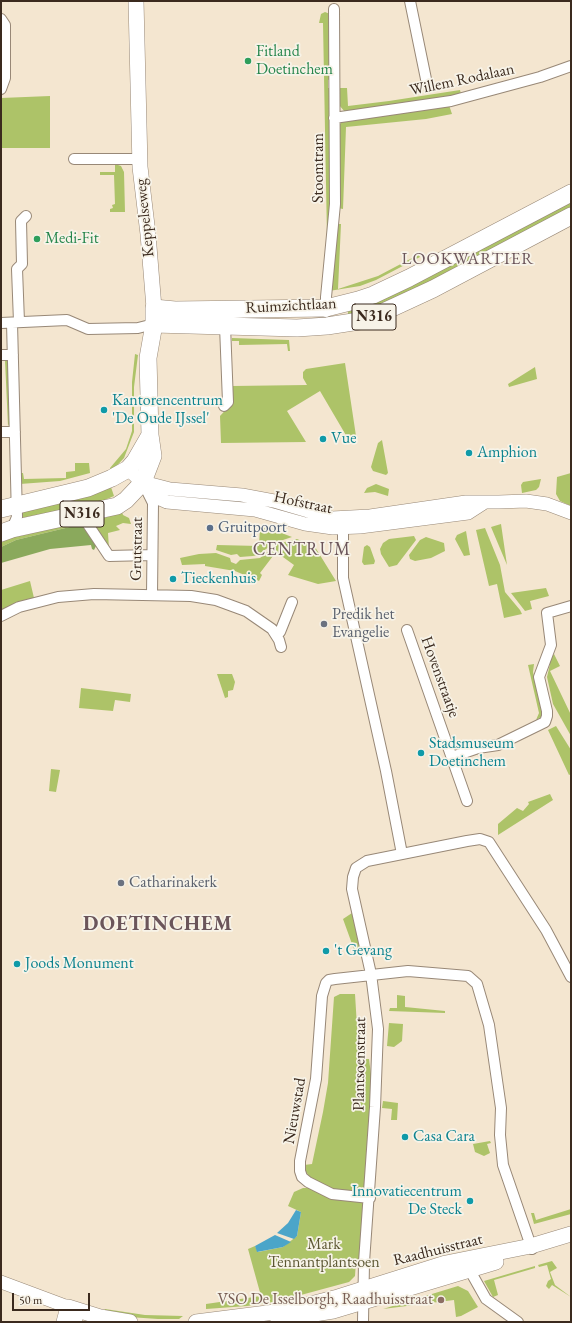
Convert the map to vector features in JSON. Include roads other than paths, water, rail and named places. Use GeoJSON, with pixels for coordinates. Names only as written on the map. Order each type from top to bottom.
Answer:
{"type":"FeatureCollection","features":[{"type":"Feature","properties":{"kind":"main road","name":"Keppelseweg"},"geometry":{"type":"LineString","coordinates":[[136,1],[140,159],[154,316],[148,352],[152,456],[143,482]]}},
{"type":"Feature","properties":{"kind":"main road","name":"Ruimzichtlaan"},"geometry":{"type":"LineString","coordinates":[[154,316],[174,310],[326,308],[373,295],[571,193]]}},
{"type":"Feature","properties":{"kind":"main road","name":"Ruimzichtlaan"},"geometry":{"type":"LineString","coordinates":[[154,316],[225,326],[296,328],[327,326],[366,320],[389,311],[571,216]]}},
{"type":"Feature","properties":{"kind":"main road","name":"N316"},"geometry":{"type":"LineString","coordinates":[[9,507],[88,488],[108,480],[128,469],[135,461],[150,435]]}},
{"type":"Feature","properties":{"kind":"main road","name":"N316"},"geometry":{"type":"LineString","coordinates":[[7,531],[122,503],[143,482]]}},
{"type":"Feature","properties":{"kind":"main road","name":"Raadhuisstraat"},"geometry":{"type":"LineString","coordinates":[[267,1322],[305,1317],[364,1291],[446,1263],[471,1268],[571,1234]]}},
{"type":"Feature","properties":{"kind":"main road","name":"Raadhuisstraat"},"geometry":{"type":"LineString","coordinates":[[531,1248],[571,1238]]}},
{"type":"Feature","properties":{"kind":"main road","name":"Raadhuisstraat"},"geometry":{"type":"LineString","coordinates":[[196,1322],[283,1311],[364,1291]]}},
{"type":"Feature","properties":{"kind":"main road"},"geometry":{"type":"LineString","coordinates":[[70,1315],[100,1317],[130,1322]]}},
{"type":"Feature","properties":{"kind":"street"},"geometry":{"type":"LineString","coordinates":[[410,1],[426,79]]}},
{"type":"Feature","properties":{"kind":"street","name":"Stoomtram"},"geometry":{"type":"LineString","coordinates":[[327,326],[326,308],[335,204],[334,9]]}},
{"type":"Feature","properties":{"kind":"street"},"geometry":{"type":"LineString","coordinates":[[1,19],[5,25],[5,78],[1,89]]}},
{"type":"Feature","properties":{"kind":"street","name":"Willem Rodalaan"},"geometry":{"type":"LineString","coordinates":[[334,118],[451,101],[540,77],[571,66]]}},
{"type":"Feature","properties":{"kind":"street"},"geometry":{"type":"LineString","coordinates":[[74,159],[140,159]]}},
{"type":"Feature","properties":{"kind":"street"},"geometry":{"type":"LineString","coordinates":[[7,531],[17,517],[9,507],[15,467],[13,355],[17,270],[22,264],[21,221],[26,216]]}},
{"type":"Feature","properties":{"kind":"street"},"geometry":{"type":"LineString","coordinates":[[1,323],[67,320],[92,329],[138,328],[154,316]]}},
{"type":"Feature","properties":{"kind":"street"},"geometry":{"type":"LineString","coordinates":[[224,406],[228,402],[225,326]]}},
{"type":"Feature","properties":{"kind":"street"},"geometry":{"type":"LineString","coordinates":[[1,355],[13,355]]}},
{"type":"Feature","properties":{"kind":"street"},"geometry":{"type":"LineString","coordinates":[[1,432],[15,432]]}},
{"type":"Feature","properties":{"kind":"street","name":"Hofstraat"},"geometry":{"type":"LineString","coordinates":[[128,469],[143,482],[155,500],[255,510],[309,524],[343,523],[466,502],[526,502],[547,504],[571,513]]}},
{"type":"Feature","properties":{"kind":"street","name":"Hofstraat"},"geometry":{"type":"LineString","coordinates":[[143,482],[170,489],[242,495],[286,505],[343,523]]}},
{"type":"Feature","properties":{"kind":"street","name":"Grutstraat"},"geometry":{"type":"LineString","coordinates":[[152,595],[151,555],[155,500]]}},
{"type":"Feature","properties":{"kind":"street"},"geometry":{"type":"LineString","coordinates":[[81,514],[109,556],[151,555]]}},
{"type":"Feature","properties":{"kind":"street"},"geometry":{"type":"LineString","coordinates":[[343,523],[343,578],[386,771],[402,854]]}},
{"type":"Feature","properties":{"kind":"street"},"geometry":{"type":"LineString","coordinates":[[1,616],[19,607],[58,597],[94,594],[191,596],[228,603],[261,620],[276,634],[281,647]]}},
{"type":"Feature","properties":{"kind":"street"},"geometry":{"type":"LineString","coordinates":[[276,634],[280,632],[292,602]]}},
{"type":"Feature","properties":{"kind":"street"},"geometry":{"type":"LineString","coordinates":[[452,757],[478,748],[498,745],[544,722],[547,716],[547,711],[539,677],[551,645],[547,613],[571,606]]}},
{"type":"Feature","properties":{"kind":"street","name":"Hovenstraatje"},"geometry":{"type":"LineString","coordinates":[[407,630],[468,801]]}},
{"type":"Feature","properties":{"kind":"street","name":"Plantsoenstraat"},"geometry":{"type":"LineString","coordinates":[[363,1322],[378,1029],[371,974],[352,888],[356,868],[367,861],[467,841],[480,840],[489,842],[546,930],[571,977]]}},
{"type":"Feature","properties":{"kind":"street"},"geometry":{"type":"LineString","coordinates":[[371,974],[408,971],[468,976],[477,984],[489,1025],[501,1108],[500,1135],[503,1165],[531,1248]]}},
{"type":"Feature","properties":{"kind":"street","name":"Nieuwstad"},"geometry":{"type":"LineString","coordinates":[[370,1198],[341,1195],[319,1188],[302,1177],[299,1168],[316,1079],[322,996],[326,983],[329,980],[371,974]]}},
{"type":"Feature","properties":{"kind":"street"},"geometry":{"type":"LineString","coordinates":[[471,1268],[486,1299],[518,1322]]}},
{"type":"Feature","properties":{"kind":"street"},"geometry":{"type":"LineString","coordinates":[[1,1282],[70,1315]]}},
{"type":"Feature","properties":{"kind":"water"},"geometry":{"type":"Polygon","coordinates":[[[296,1210],[301,1212],[297,1236],[294,1239],[277,1233],[288,1223],[296,1210]]]}},
{"type":"Feature","properties":{"kind":"water"},"geometry":{"type":"Polygon","coordinates":[[[275,1235],[291,1242],[283,1247],[257,1252],[255,1246],[275,1235]]]}},
{"type":"Feature","properties":{"kind":"place","name":"Fitland Doetinchem"},"geometry":{"type":"Point","coordinates":[248,61]}},
{"type":"Feature","properties":{"kind":"place","name":"Medi-Fit"},"geometry":{"type":"Point","coordinates":[37,239]}},
{"type":"Feature","properties":{"kind":"place","name":"Kantorencentrum 'De Oude IJssel'"},"geometry":{"type":"Point","coordinates":[104,410]}},
{"type":"Feature","properties":{"kind":"place","name":"Vue"},"geometry":{"type":"Point","coordinates":[323,439]}},
{"type":"Feature","properties":{"kind":"place","name":"Amphion"},"geometry":{"type":"Point","coordinates":[469,453]}},
{"type":"Feature","properties":{"kind":"place","name":"Gruitpoort"},"geometry":{"type":"Point","coordinates":[210,528]}},
{"type":"Feature","properties":{"kind":"place","name":"Tieckenhuis"},"geometry":{"type":"Point","coordinates":[173,579]}},
{"type":"Feature","properties":{"kind":"place","name":"Predik het Evangelie"},"geometry":{"type":"Point","coordinates":[324,624]}},
{"type":"Feature","properties":{"kind":"place","name":"Stadsmuseum Doetinchem"},"geometry":{"type":"Point","coordinates":[421,753]}},
{"type":"Feature","properties":{"kind":"place","name":"Catharinakerk"},"geometry":{"type":"Point","coordinates":[121,883]}},
{"type":"Feature","properties":{"kind":"place","name":"'t Gevang"},"geometry":{"type":"Point","coordinates":[326,951]}},
{"type":"Feature","properties":{"kind":"place","name":"Joods Monument"},"geometry":{"type":"Point","coordinates":[17,964]}},
{"type":"Feature","properties":{"kind":"place","name":"Casa Cara"},"geometry":{"type":"Point","coordinates":[405,1137]}},
{"type":"Feature","properties":{"kind":"place","name":"Innovatiecentrum De Steck"},"geometry":{"type":"Point","coordinates":[470,1201]}},
{"type":"Feature","properties":{"kind":"place","name":"VSO De Isselborgh, Raadhuisstraat"},"geometry":{"type":"Point","coordinates":[441,1300]}},
{"type":"Feature","properties":{"kind":"district","name":"LOOKWARTIER"},"geometry":{"type":"Point","coordinates":[468,259]}},
{"type":"Feature","properties":{"kind":"district","name":"CENTRUM"},"geometry":{"type":"Point","coordinates":[302,550]}},
{"type":"Feature","properties":{"kind":"district","name":"DOETINCHEM"},"geometry":{"type":"Point","coordinates":[158,925]}},
{"type":"Feature","properties":{"kind":"park label","name":"Mark Tennantplantsoen"},"geometry":{"type":"Point","coordinates":[324,1254]}}]}
